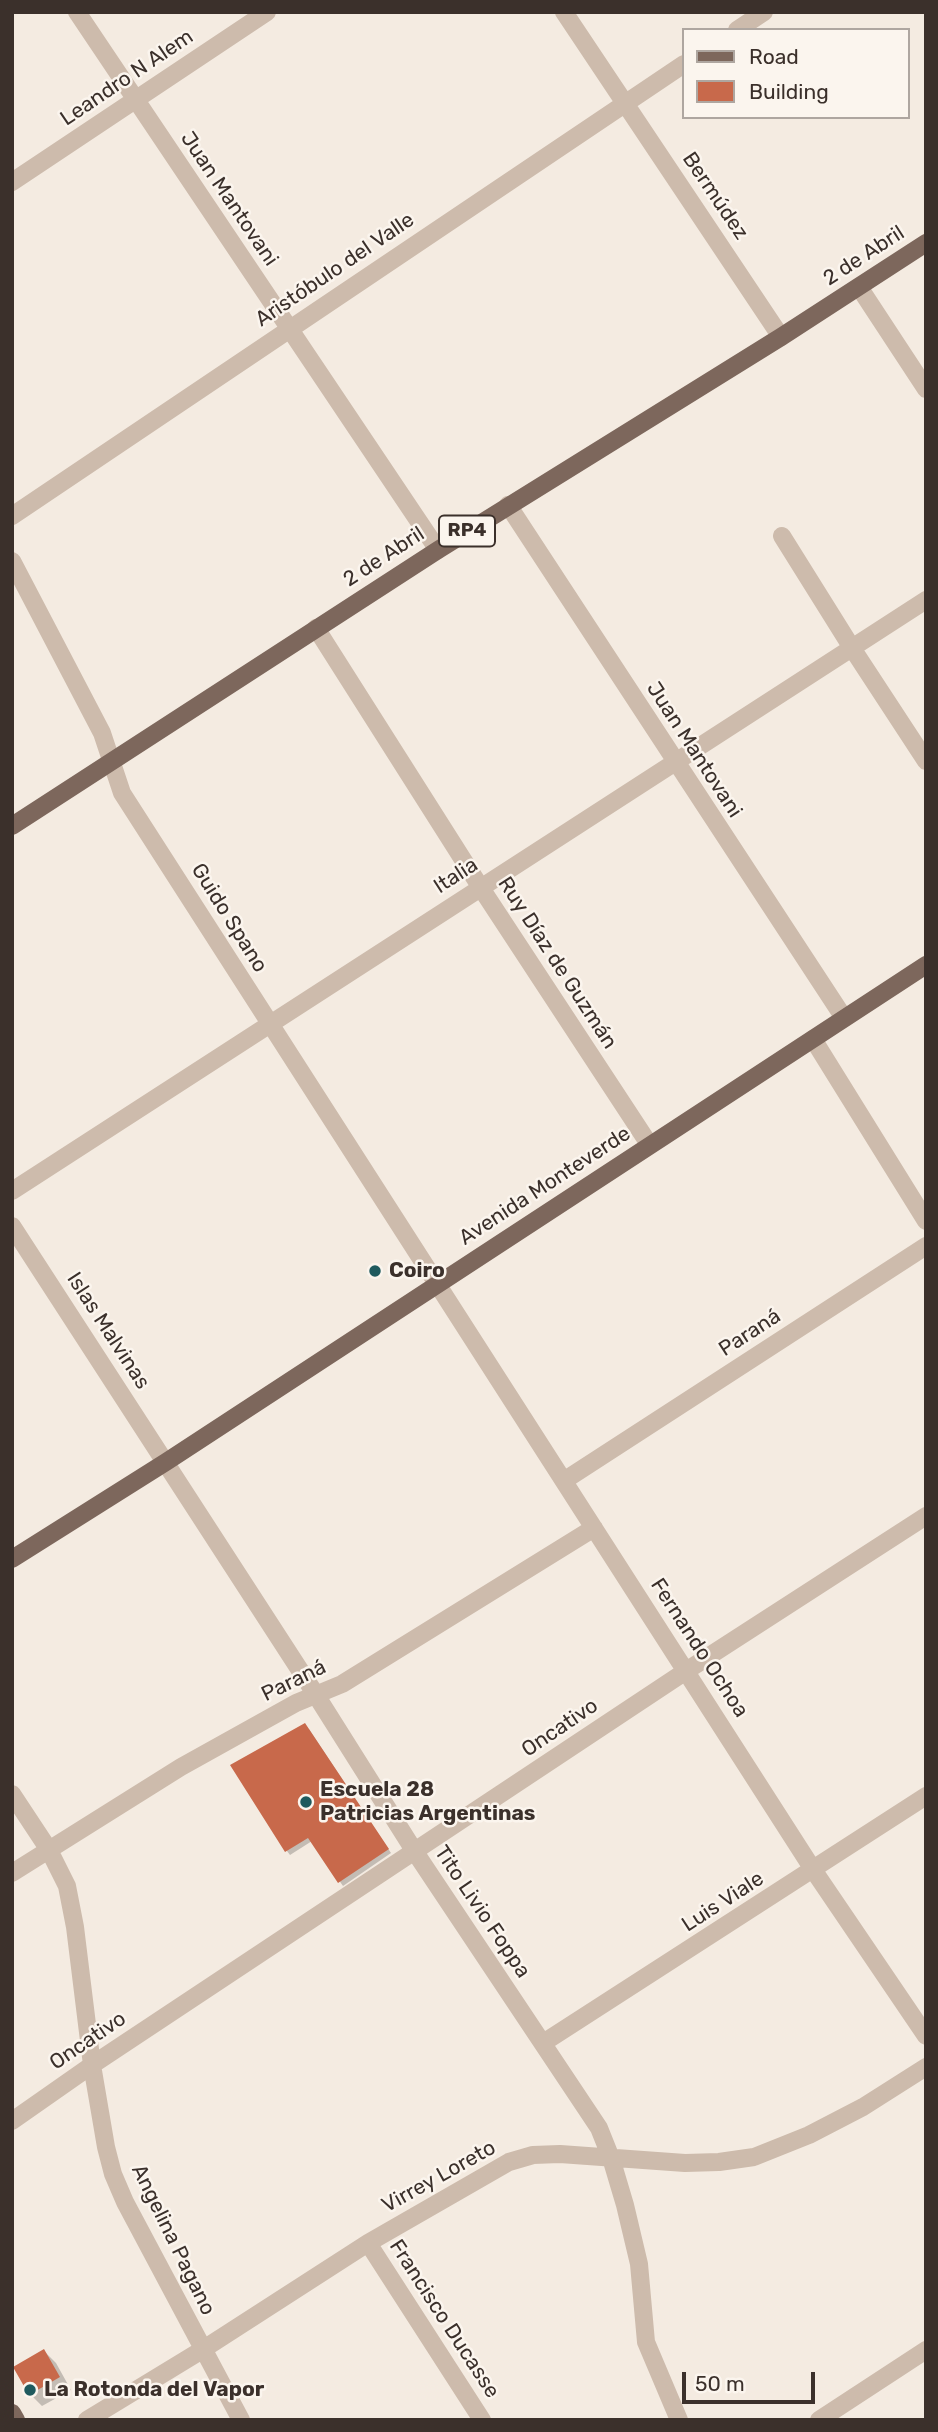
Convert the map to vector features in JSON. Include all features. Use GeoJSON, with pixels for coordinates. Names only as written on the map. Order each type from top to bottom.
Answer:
{"type":"FeatureCollection","features":[{"type":"Feature","properties":{"kind":"main road","name":"2 de Abril"},"geometry":{"type":"LineString","coordinates":[[12,826],[508,505],[781,337],[926,243]]}},
{"type":"Feature","properties":{"kind":"main road","name":"Avenida Monteverde"},"geometry":{"type":"LineString","coordinates":[[12,1559],[166,1462],[926,965]]}},
{"type":"Feature","properties":{"kind":"main road"},"geometry":{"type":"LineString","coordinates":[[12,2413],[16,2420]]}},
{"type":"Feature","properties":{"kind":"street","name":"Juan Mantovani"},"geometry":{"type":"LineString","coordinates":[[77,12],[438,550]]}},
{"type":"Feature","properties":{"kind":"street","name":"Leandro N Alem"},"geometry":{"type":"LineString","coordinates":[[12,182],[267,12]]}},
{"type":"Feature","properties":{"kind":"street","name":"Bermúdez"},"geometry":{"type":"LineString","coordinates":[[564,12],[781,337]]}},
{"type":"Feature","properties":{"kind":"street"},"geometry":{"type":"LineString","coordinates":[[740,28],[764,12]]}},
{"type":"Feature","properties":{"kind":"street","name":"Aristóbulo del Valle"},"geometry":{"type":"LineString","coordinates":[[12,516],[682,65]]}},
{"type":"Feature","properties":{"kind":"street"},"geometry":{"type":"LineString","coordinates":[[859,288],[926,389]]}},
{"type":"Feature","properties":{"kind":"street","name":"Juan Mantovani"},"geometry":{"type":"LineString","coordinates":[[508,505],[844,1018]]}},
{"type":"Feature","properties":{"kind":"street"},"geometry":{"type":"LineString","coordinates":[[782,536],[926,761]]}},
{"type":"Feature","properties":{"kind":"street","name":"Guido Spano"},"geometry":{"type":"LineString","coordinates":[[12,561],[102,733],[122,793],[436,1284]]}},
{"type":"Feature","properties":{"kind":"street","name":"Italia"},"geometry":{"type":"LineString","coordinates":[[12,1191],[926,600]]}},
{"type":"Feature","properties":{"kind":"street","name":"Ruy Díaz de Guzmán"},"geometry":{"type":"LineString","coordinates":[[316,628],[481,888],[649,1144]]}},
{"type":"Feature","properties":{"kind":"street"},"geometry":{"type":"LineString","coordinates":[[813,1039],[926,1221]]}},
{"type":"Feature","properties":{"kind":"street","name":"Islas Malvinas"},"geometry":{"type":"LineString","coordinates":[[12,1226],[166,1462]]}},
{"type":"Feature","properties":{"kind":"street","name":"Paraná"},"geometry":{"type":"LineString","coordinates":[[565,1480],[926,1246]]}},
{"type":"Feature","properties":{"kind":"street","name":"Fernando Ochoa"},"geometry":{"type":"LineString","coordinates":[[436,1284],[565,1480],[814,1871],[926,2036]]}},
{"type":"Feature","properties":{"kind":"street","name":"Tito Livio Foppa"},"geometry":{"type":"LineString","coordinates":[[166,1462],[415,1852],[599,2128],[611,2158],[639,2264],[646,2342],[679,2420]]}},
{"type":"Feature","properties":{"kind":"street","name":"Oncativo"},"geometry":{"type":"LineString","coordinates":[[12,2120],[686,1671],[926,1517]]}},
{"type":"Feature","properties":{"kind":"street","name":"Paraná"},"geometry":{"type":"LineString","coordinates":[[12,1873],[181,1767],[296,1703],[342,1684],[594,1528]]}},
{"type":"Feature","properties":{"kind":"street","name":"Angelina Pagano"},"geometry":{"type":"LineString","coordinates":[[12,1794],[49,1850],[67,1886],[75,1927],[92,2065],[113,2174],[202,2350],[241,2420]]}},
{"type":"Feature","properties":{"kind":"street","name":"Luis Viale"},"geometry":{"type":"LineString","coordinates":[[543,2043],[814,1871],[926,1796]]}},
{"type":"Feature","properties":{"kind":"street","name":"Virrey Loreto"},"geometry":{"type":"LineString","coordinates":[[87,2420],[368,2243],[509,2162],[533,2155],[560,2154],[685,2163],[754,2157],[809,2135],[863,2107],[926,2067]]}},
{"type":"Feature","properties":{"kind":"street","name":"Francisco Ducasse"},"geometry":{"type":"LineString","coordinates":[[368,2243],[482,2420]]}},
{"type":"Feature","properties":{"kind":"street"},"geometry":{"type":"LineString","coordinates":[[819,2420],[926,2350]]}},
{"type":"Feature","properties":{"kind":"building","name":"Escuela 28 Patricias Argentinas"},"geometry":{"type":"Polygon","coordinates":[[[305,1723],[389,1849],[338,1883],[308,1838],[285,1852],[230,1765],[305,1723]]]}},
{"type":"Feature","properties":{"kind":"building"},"geometry":{"type":"Polygon","coordinates":[[[44,2349],[60,2377],[29,2395],[13,2367],[44,2349]]]}},
{"type":"Feature","properties":{"kind":"place","name":"Coiro"},"geometry":{"type":"Point","coordinates":[375,1271]}},
{"type":"Feature","properties":{"kind":"place","name":"Escuela 28 Patricias Argentinas"},"geometry":{"type":"Point","coordinates":[306,1802]}},
{"type":"Feature","properties":{"kind":"place","name":"La Rotonda del Vapor"},"geometry":{"type":"Point","coordinates":[30,2390]}}]}
